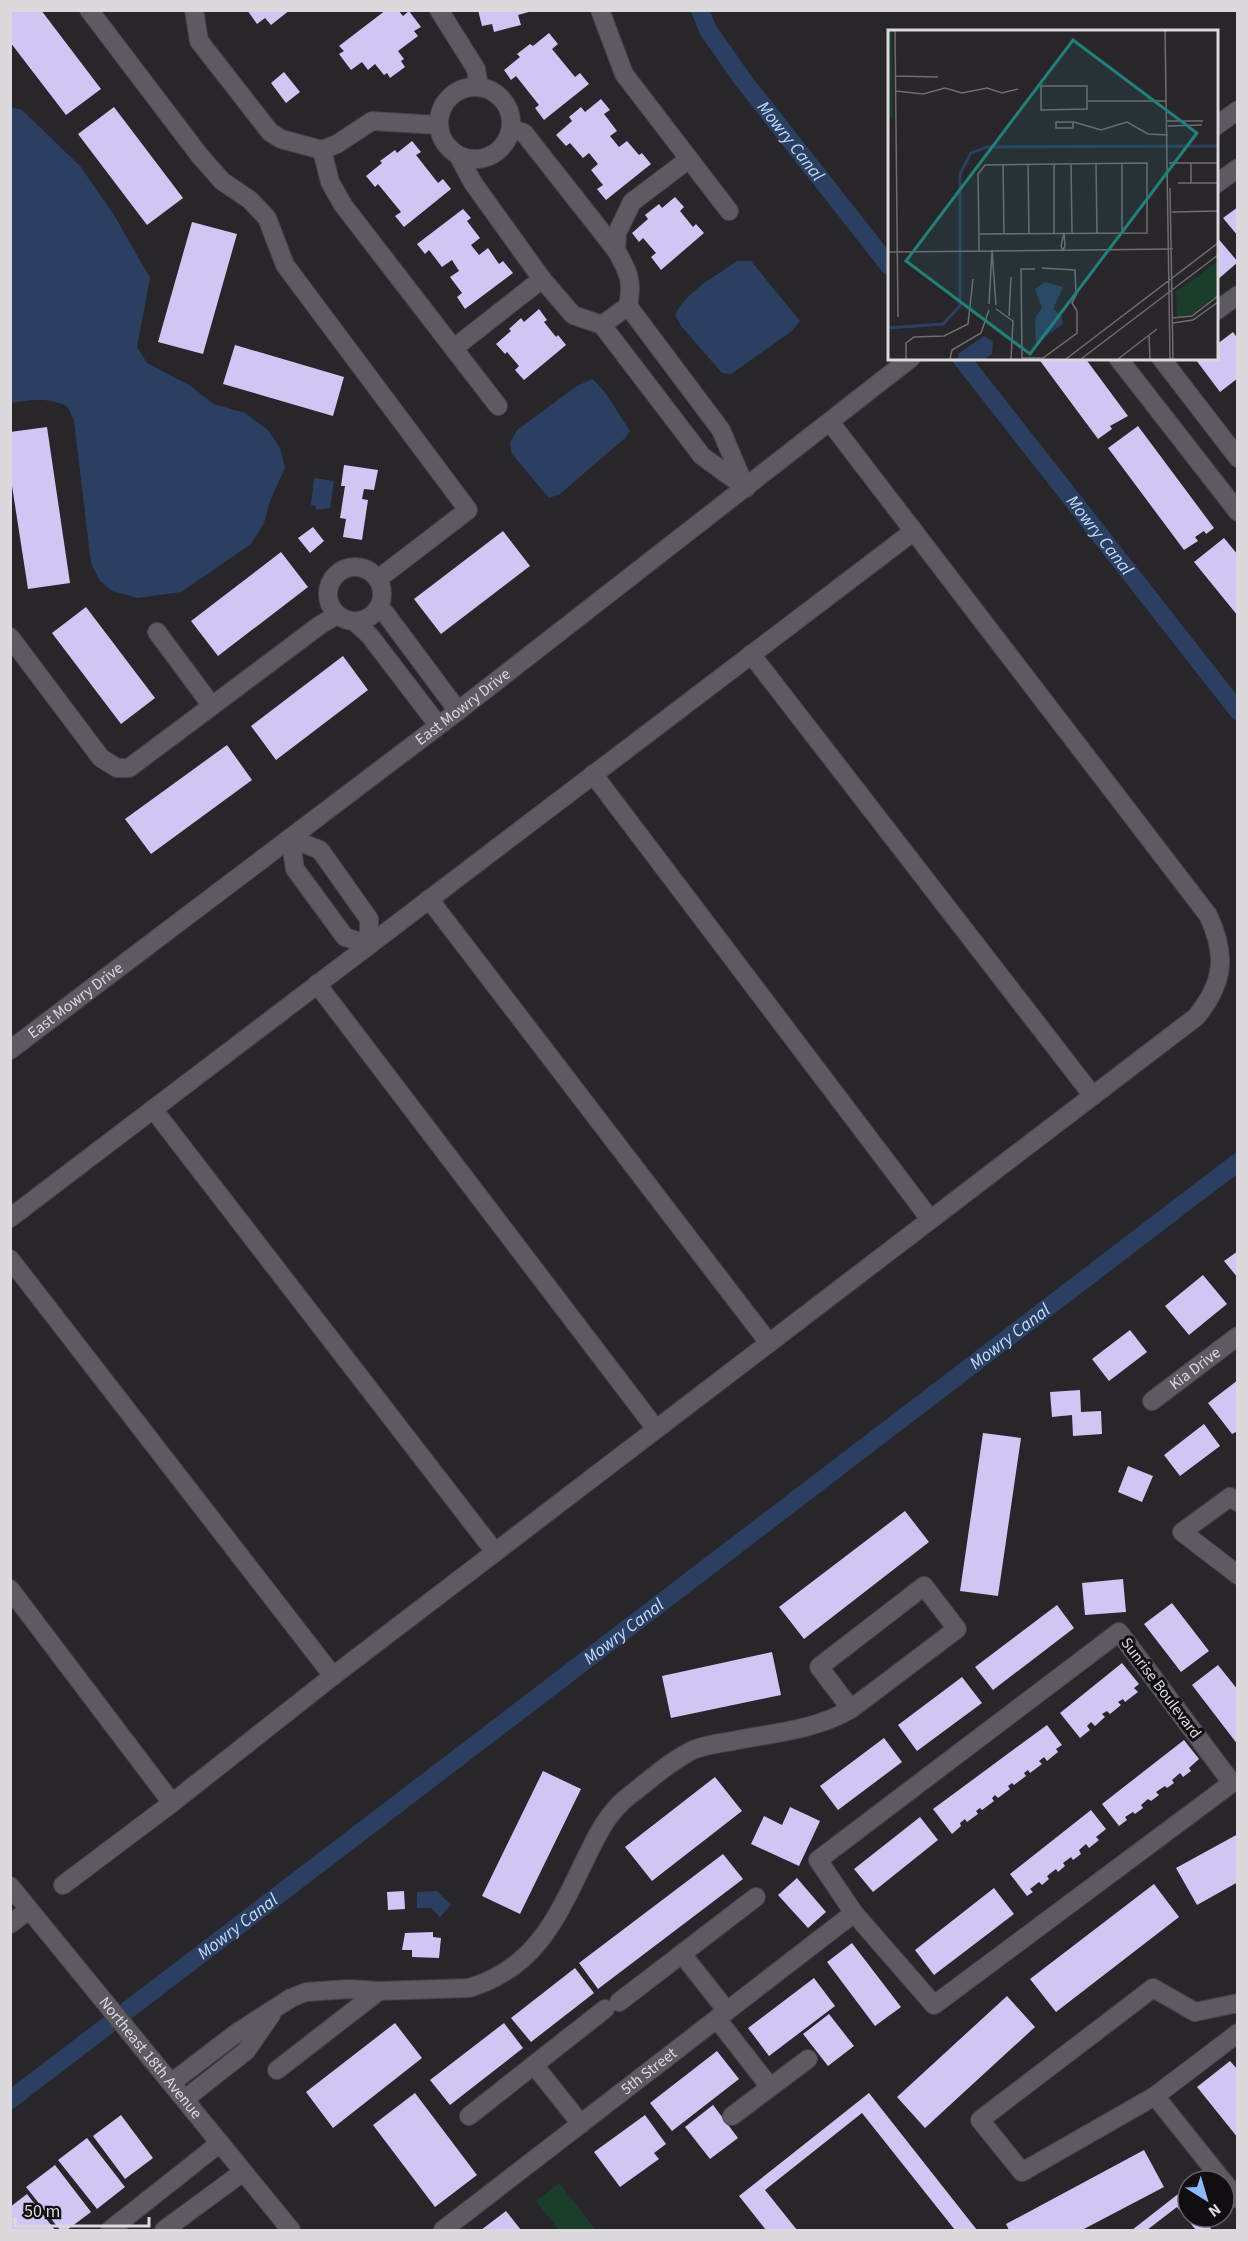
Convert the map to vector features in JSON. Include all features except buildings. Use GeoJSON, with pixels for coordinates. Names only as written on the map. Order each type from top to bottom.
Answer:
{"type":"FeatureCollection","features":[{"type":"Feature","properties":{"kind":"street"},"geometry":{"type":"LineString","coordinates":[[89,10],[200,156],[222,181],[250,200],[267,218],[285,265],[468,510],[378,579]]}},
{"type":"Feature","properties":{"kind":"street"},"geometry":{"type":"LineString","coordinates":[[194,10],[200,41],[270,132],[281,139],[322,150],[337,144],[372,121],[438,124]]}},
{"type":"Feature","properties":{"kind":"street"},"geometry":{"type":"LineString","coordinates":[[439,10],[476,69],[479,87]]}},
{"type":"Feature","properties":{"kind":"street"},"geometry":{"type":"LineString","coordinates":[[600,10],[624,74],[729,211]]}},
{"type":"Feature","properties":{"kind":"street"},"geometry":{"type":"LineString","coordinates":[[479,87],[500,96],[510,116],[511,128],[501,148],[480,159],[469,159],[447,147],[441,137],[438,124],[443,107],[455,93],[466,88],[479,87]]}},
{"type":"Feature","properties":{"kind":"street"},"geometry":{"type":"LineString","coordinates":[[1218,125],[1238,110]]}},
{"type":"Feature","properties":{"kind":"street"},"geometry":{"type":"LineString","coordinates":[[511,128],[524,133],[616,250],[626,268],[632,288],[628,306],[602,325]]}},
{"type":"Feature","properties":{"kind":"street"},"geometry":{"type":"LineString","coordinates":[[322,150],[330,182],[344,205],[498,406]]}},
{"type":"Feature","properties":{"kind":"street"},"geometry":{"type":"LineString","coordinates":[[458,155],[473,183],[542,279],[573,315],[602,325],[702,456],[746,488]]}},
{"type":"Feature","properties":{"kind":"street"},"geometry":{"type":"LineString","coordinates":[[616,250],[617,233],[632,202],[689,159]]}},
{"type":"Feature","properties":{"kind":"street"},"geometry":{"type":"LineString","coordinates":[[1218,183],[1238,168]]}},
{"type":"Feature","properties":{"kind":"street"},"geometry":{"type":"LineString","coordinates":[[454,348],[542,279]]}},
{"type":"Feature","properties":{"kind":"street"},"geometry":{"type":"LineString","coordinates":[[1218,310],[1238,295]]}},
{"type":"Feature","properties":{"kind":"street"},"geometry":{"type":"LineString","coordinates":[[628,306],[721,430],[746,488]]}},
{"type":"Feature","properties":{"kind":"street","name":"East Mowry Drive"},"geometry":{"type":"LineString","coordinates":[[10,1050],[458,711],[908,360]]}},
{"type":"Feature","properties":{"kind":"street"},"geometry":{"type":"LineString","coordinates":[[1120,360],[1238,512]]}},
{"type":"Feature","properties":{"kind":"street"},"geometry":{"type":"LineString","coordinates":[[1163,360],[1238,458]]}},
{"type":"Feature","properties":{"kind":"street"},"geometry":{"type":"LineString","coordinates":[[63,1885],[1196,1017],[1210,1000],[1217,982],[1222,957],[1217,934],[1208,915],[830,422]]}},
{"type":"Feature","properties":{"kind":"street"},"geometry":{"type":"LineString","coordinates":[[10,1218],[914,531]]}},
{"type":"Feature","properties":{"kind":"street"},"geometry":{"type":"LineString","coordinates":[[355,622],[372,616],[378,609],[383,594],[378,579],[363,568],[346,569],[338,574],[329,590],[328,599],[337,615],[355,622],[370,636],[438,725]]}},
{"type":"Feature","properties":{"kind":"street"},"geometry":{"type":"LineString","coordinates":[[378,609],[385,613],[458,711]]}},
{"type":"Feature","properties":{"kind":"street"},"geometry":{"type":"LineString","coordinates":[[10,637],[100,758],[117,768],[129,768],[320,625],[337,615]]}},
{"type":"Feature","properties":{"kind":"street"},"geometry":{"type":"LineString","coordinates":[[157,632],[212,706]]}},
{"type":"Feature","properties":{"kind":"street"},"geometry":{"type":"LineString","coordinates":[[751,654],[1093,1096]]}},
{"type":"Feature","properties":{"kind":"street"},"geometry":{"type":"LineString","coordinates":[[593,774],[930,1220]]}},
{"type":"Feature","properties":{"kind":"street"},"geometry":{"type":"LineString","coordinates":[[290,838],[320,850],[369,919],[369,945]]}},
{"type":"Feature","properties":{"kind":"street"},"geometry":{"type":"LineString","coordinates":[[290,838],[295,869],[318,901],[345,937],[369,945]]}},
{"type":"Feature","properties":{"kind":"street"},"geometry":{"type":"LineString","coordinates":[[318,901],[343,882]]}},
{"type":"Feature","properties":{"kind":"street"},"geometry":{"type":"LineString","coordinates":[[429,899],[769,1343]]}},
{"type":"Feature","properties":{"kind":"street"},"geometry":{"type":"LineString","coordinates":[[317,984],[656,1429]]}},
{"type":"Feature","properties":{"kind":"street"},"geometry":{"type":"LineString","coordinates":[[153,1109],[495,1552]]}},
{"type":"Feature","properties":{"kind":"street"},"geometry":{"type":"LineString","coordinates":[[10,1259],[333,1676]]}},
{"type":"Feature","properties":{"kind":"street","name":"Kia Drive"},"geometry":{"type":"LineString","coordinates":[[1152,1401],[1238,1336]]}},
{"type":"Feature","properties":{"kind":"street"},"geometry":{"type":"LineString","coordinates":[[1238,1502],[1230,1497],[1182,1532],[1238,1575]]}},
{"type":"Feature","properties":{"kind":"street"},"geometry":{"type":"LineString","coordinates":[[171,2083],[238,2032],[291,1998],[306,1992],[349,1989],[380,1991],[469,1988],[502,1973],[532,1952],[541,1941],[566,1899],[603,1824],[614,1809],[628,1797],[694,1750],[813,1725],[840,1715],[851,1709],[957,1629],[924,1586],[819,1667],[851,1709]]}},
{"type":"Feature","properties":{"kind":"street"},"geometry":{"type":"LineString","coordinates":[[10,1589],[172,1803]]}},
{"type":"Feature","properties":{"kind":"street","name":"Sunrise Boulevard"},"geometry":{"type":"LineString","coordinates":[[1119,1632],[1232,1783],[934,2006],[854,1913],[818,1860],[1119,1632]]}},
{"type":"Feature","properties":{"kind":"street","name":"Northeast 18th Avenue"},"geometry":{"type":"LineString","coordinates":[[10,1886],[220,2143],[281,2227]]}},
{"type":"Feature","properties":{"kind":"street"},"geometry":{"type":"LineString","coordinates":[[469,2116],[756,1897]]}},
{"type":"Feature","properties":{"kind":"street"},"geometry":{"type":"LineString","coordinates":[[10,1924],[29,1910]]}},
{"type":"Feature","properties":{"kind":"street","name":"5th Street"},"geometry":{"type":"LineString","coordinates":[[443,2230],[854,1913]]}},
{"type":"Feature","properties":{"kind":"street"},"geometry":{"type":"LineString","coordinates":[[682,1954],[770,2087]]}},
{"type":"Feature","properties":{"kind":"street"},"geometry":{"type":"LineString","coordinates":[[1238,2003],[1195,2012],[1154,1988],[980,2120],[1022,2172],[1155,2096],[1238,2032]]}},
{"type":"Feature","properties":{"kind":"street"},"geometry":{"type":"LineString","coordinates":[[277,2070],[380,1991]]}},
{"type":"Feature","properties":{"kind":"street"},"geometry":{"type":"LineString","coordinates":[[185,2099],[246,2051],[276,2008]]}},
{"type":"Feature","properties":{"kind":"street"},"geometry":{"type":"LineString","coordinates":[[732,2116],[808,2059]]}},
{"type":"Feature","properties":{"kind":"street"},"geometry":{"type":"LineString","coordinates":[[534,2065],[581,2124]]}},
{"type":"Feature","properties":{"kind":"street"},"geometry":{"type":"LineString","coordinates":[[1155,2096],[1214,2169]]}},
{"type":"Feature","properties":{"kind":"street"},"geometry":{"type":"LineString","coordinates":[[110,2230],[220,2143]]}},
{"type":"Feature","properties":{"kind":"street"},"geometry":{"type":"LineString","coordinates":[[164,2230],[243,2172]]}},
{"type":"Feature","properties":{"kind":"green space"},"geometry":{"type":"Polygon","coordinates":[[[559,2183],[596,2230],[559,2230],[536,2201],[559,2183]]]}},
{"type":"Feature","properties":{"kind":"water"},"geometry":{"type":"Polygon","coordinates":[[[10,107],[22,110],[80,166],[114,215],[150,278],[137,347],[147,363],[189,385],[214,404],[245,413],[268,430],[280,448],[285,468],[270,501],[264,523],[251,544],[181,592],[138,598],[112,591],[100,581],[91,563],[74,421],[68,407],[33,400],[11,403],[10,107]]]}},
{"type":"Feature","properties":{"kind":"water"},"geometry":{"type":"Polygon","coordinates":[[[737,261],[751,261],[800,321],[792,331],[731,374],[722,373],[681,326],[675,315],[694,291],[737,261]]]}},
{"type":"Feature","properties":{"kind":"water"},"geometry":{"type":"Polygon","coordinates":[[[593,379],[606,394],[630,431],[625,438],[560,494],[549,498],[512,454],[510,443],[517,430],[577,386],[593,379]]]}},
{"type":"Feature","properties":{"kind":"water"},"geometry":{"type":"Polygon","coordinates":[[[314,478],[334,481],[330,508],[316,510],[316,506],[311,505],[314,478]]]}},
{"type":"Feature","properties":{"kind":"water"},"geometry":{"type":"Polygon","coordinates":[[[437,1891],[451,1905],[440,1917],[431,1908],[417,1908],[417,1892],[437,1891]]]}},
{"type":"Feature","properties":{"kind":"waterway","name":"Mowry Canal"},"geometry":{"type":"LineString","coordinates":[[700,10],[708,30],[743,80],[888,264]]}},
{"type":"Feature","properties":{"kind":"waterway","name":"Mowry Canal"},"geometry":{"type":"LineString","coordinates":[[963,360],[1238,711]]}},
{"type":"Feature","properties":{"kind":"waterway","name":"Mowry Canal"},"geometry":{"type":"LineString","coordinates":[[10,2100],[1238,1162]]}}]}
